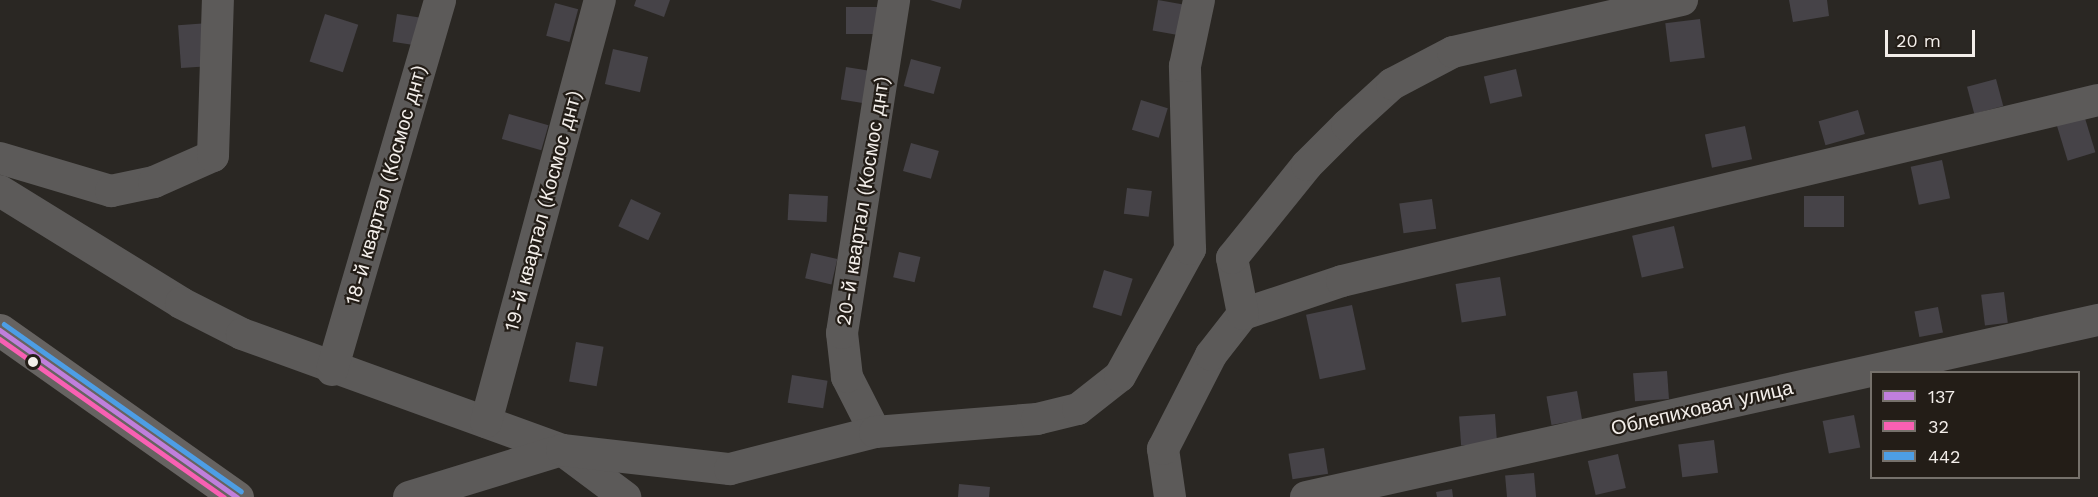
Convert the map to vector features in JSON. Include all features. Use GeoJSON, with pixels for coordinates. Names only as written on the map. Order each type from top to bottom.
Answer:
{"type":"FeatureCollection","features":[{"type":"Feature","properties":{"kind":"main road"},"geometry":{"type":"LineString","coordinates":[[0,330],[237,497]]}},
{"type":"Feature","properties":{"kind":"street"},"geometry":{"type":"LineString","coordinates":[[0,158],[111,191],[154,182],[213,156],[218,0]]}},
{"type":"Feature","properties":{"kind":"street","name":"18-й квартал (Космос днт)"},"geometry":{"type":"LineString","coordinates":[[332,370],[440,0]]}},
{"type":"Feature","properties":{"kind":"street","name":"19-й квартал (Космос днт)"},"geometry":{"type":"LineString","coordinates":[[486,422],[600,0]]}},
{"type":"Feature","properties":{"kind":"street","name":"20-й квартал (Космос днт)"},"geometry":{"type":"LineString","coordinates":[[875,432],[848,377],[842,333],[894,0]]}},
{"type":"Feature","properties":{"kind":"street"},"geometry":{"type":"LineString","coordinates":[[0,191],[181,303],[242,334],[332,370],[562,450],[730,469],[875,432],[1037,419],[1078,409],[1120,376],[1190,249],[1185,66],[1199,0]]}},
{"type":"Feature","properties":{"kind":"street"},"geometry":{"type":"LineString","coordinates":[[1243,314],[1232,258],[1307,165],[1392,84],[1453,52],[1682,0]]}},
{"type":"Feature","properties":{"kind":"street"},"geometry":{"type":"LineString","coordinates":[[1170,497],[1163,449],[1211,355],[1243,314],[1341,281],[2098,100]]}},
{"type":"Feature","properties":{"kind":"street"},"geometry":{"type":"LineString","coordinates":[[1190,249],[1232,258]]}},
{"type":"Feature","properties":{"kind":"street","name":"Облепиховая улица"},"geometry":{"type":"LineString","coordinates":[[1306,497],[2098,320]]}},
{"type":"Feature","properties":{"kind":"street"},"geometry":{"type":"LineString","coordinates":[[409,497],[562,450]]}},
{"type":"Feature","properties":{"kind":"street"},"geometry":{"type":"LineString","coordinates":[[562,450],[625,497]]}},
{"type":"Feature","properties":{"kind":"building"},"geometry":{"type":"Polygon","coordinates":[[[636,0],[670,0],[664,17],[634,6],[636,0]]]}},
{"type":"Feature","properties":{"kind":"building"},"geometry":{"type":"Polygon","coordinates":[[[930,0],[962,0],[960,9],[930,0]]]}},
{"type":"Feature","properties":{"kind":"building"},"geometry":{"type":"Polygon","coordinates":[[[1158,0],[1185,5],[1179,35],[1153,31],[1158,0]]]}},
{"type":"Feature","properties":{"kind":"building"},"geometry":{"type":"Polygon","coordinates":[[[1789,0],[1827,0],[1829,16],[1793,22],[1789,0]]]}},
{"type":"Feature","properties":{"kind":"building"},"geometry":{"type":"Polygon","coordinates":[[[555,3],[578,9],[569,42],[546,36],[555,3]]]}},
{"type":"Feature","properties":{"kind":"building"},"geometry":{"type":"Polygon","coordinates":[[[846,7],[884,7],[884,34],[846,34],[846,7]]]}},
{"type":"Feature","properties":{"kind":"building"},"geometry":{"type":"Polygon","coordinates":[[[325,14],[358,25],[343,72],[310,62],[325,14]]]}},
{"type":"Feature","properties":{"kind":"building"},"geometry":{"type":"Polygon","coordinates":[[[397,14],[423,18],[418,46],[393,42],[397,14]]]}},
{"type":"Feature","properties":{"kind":"building"},"geometry":{"type":"Polygon","coordinates":[[[1700,19],[1705,58],[1670,62],[1665,23],[1700,19]]]}},
{"type":"Feature","properties":{"kind":"building"},"geometry":{"type":"Polygon","coordinates":[[[209,23],[212,66],[181,68],[178,25],[209,23]]]}},
{"type":"Feature","properties":{"kind":"building"},"geometry":{"type":"Polygon","coordinates":[[[613,49],[648,57],[640,92],[605,84],[613,49]]]}},
{"type":"Feature","properties":{"kind":"building"},"geometry":{"type":"Polygon","coordinates":[[[911,59],[941,67],[934,94],[904,86],[911,59]]]}},
{"type":"Feature","properties":{"kind":"building"},"geometry":{"type":"Polygon","coordinates":[[[846,67],[879,72],[873,105],[841,100],[846,67]]]}},
{"type":"Feature","properties":{"kind":"building"},"geometry":{"type":"Polygon","coordinates":[[[1516,69],[1522,96],[1490,104],[1484,76],[1516,69]]]}},
{"type":"Feature","properties":{"kind":"building"},"geometry":{"type":"Polygon","coordinates":[[[1996,79],[2003,106],[1974,114],[1967,87],[1996,79]]]}},
{"type":"Feature","properties":{"kind":"building"},"geometry":{"type":"Polygon","coordinates":[[[1141,100],[1168,108],[1159,138],[1132,130],[1141,100]]]}},
{"type":"Feature","properties":{"kind":"building"},"geometry":{"type":"Polygon","coordinates":[[[1858,110],[1865,134],[1825,145],[1819,121],[1858,110]]]}},
{"type":"Feature","properties":{"kind":"building"},"geometry":{"type":"Polygon","coordinates":[[[509,114],[548,125],[541,150],[502,139],[509,114]]]}},
{"type":"Feature","properties":{"kind":"building"},"geometry":{"type":"Polygon","coordinates":[[[2084,115],[2095,152],[2068,161],[2056,123],[2084,115]]]}},
{"type":"Feature","properties":{"kind":"building"},"geometry":{"type":"Polygon","coordinates":[[[1745,126],[1752,159],[1712,168],[1705,135],[1745,126]]]}},
{"type":"Feature","properties":{"kind":"building"},"geometry":{"type":"Polygon","coordinates":[[[911,143],[939,151],[931,179],[903,171],[911,143]]]}},
{"type":"Feature","properties":{"kind":"building"},"geometry":{"type":"Polygon","coordinates":[[[1942,160],[1950,198],[1919,205],[1911,167],[1942,160]]]}},
{"type":"Feature","properties":{"kind":"building"},"geometry":{"type":"Polygon","coordinates":[[[1127,188],[1152,191],[1149,217],[1124,214],[1127,188]]]}},
{"type":"Feature","properties":{"kind":"building"},"geometry":{"type":"Polygon","coordinates":[[[789,194],[828,196],[827,222],[788,220],[789,194]]]}},
{"type":"Feature","properties":{"kind":"building"},"geometry":{"type":"Polygon","coordinates":[[[1804,196],[1844,196],[1844,227],[1804,227],[1804,196]]]}},
{"type":"Feature","properties":{"kind":"building"},"geometry":{"type":"Polygon","coordinates":[[[631,199],[661,213],[648,240],[618,226],[631,199]]]}},
{"type":"Feature","properties":{"kind":"building"},"geometry":{"type":"Polygon","coordinates":[[[1432,199],[1436,229],[1403,233],[1399,204],[1432,199]]]}},
{"type":"Feature","properties":{"kind":"building"},"geometry":{"type":"Polygon","coordinates":[[[1674,226],[1684,268],[1642,278],[1632,236],[1674,226]]]}},
{"type":"Feature","properties":{"kind":"building"},"geometry":{"type":"Polygon","coordinates":[[[899,252],[920,257],[915,282],[893,277],[899,252]]]}},
{"type":"Feature","properties":{"kind":"building"},"geometry":{"type":"Polygon","coordinates":[[[811,253],[837,259],[831,284],[805,278],[811,253]]]}},
{"type":"Feature","properties":{"kind":"building"},"geometry":{"type":"Polygon","coordinates":[[[1104,270],[1133,279],[1121,316],[1093,307],[1104,270]]]}},
{"type":"Feature","properties":{"kind":"building"},"geometry":{"type":"Polygon","coordinates":[[[1500,277],[1506,316],[1462,323],[1456,284],[1500,277]]]}},
{"type":"Feature","properties":{"kind":"building"},"geometry":{"type":"Polygon","coordinates":[[[2004,292],[2008,323],[1985,326],[1981,295],[2004,292]]]}},
{"type":"Feature","properties":{"kind":"building"},"geometry":{"type":"Polygon","coordinates":[[[1352,305],[1366,370],[1320,379],[1306,315],[1352,305]]]}},
{"type":"Feature","properties":{"kind":"building"},"geometry":{"type":"Polygon","coordinates":[[[1938,307],[1943,333],[1919,337],[1914,312],[1938,307]]]}},
{"type":"Feature","properties":{"kind":"building"},"geometry":{"type":"Polygon","coordinates":[[[576,342],[604,347],[597,386],[569,381],[576,342]]]}},
{"type":"Feature","properties":{"kind":"building"},"geometry":{"type":"Polygon","coordinates":[[[1667,371],[1669,399],[1635,401],[1633,373],[1667,371]]]}},
{"type":"Feature","properties":{"kind":"building"},"geometry":{"type":"Polygon","coordinates":[[[792,375],[828,381],[823,408],[788,403],[792,375]]]}},
{"type":"Feature","properties":{"kind":"building"},"geometry":{"type":"Polygon","coordinates":[[[1577,391],[1582,420],[1552,425],[1546,396],[1577,391]]]}},
{"type":"Feature","properties":{"kind":"building"},"geometry":{"type":"Polygon","coordinates":[[[1495,414],[1497,443],[1461,445],[1459,417],[1495,414]]]}},
{"type":"Feature","properties":{"kind":"building"},"geometry":{"type":"Polygon","coordinates":[[[1854,415],[1860,447],[1829,453],[1823,421],[1854,415]]]}},
{"type":"Feature","properties":{"kind":"building"},"geometry":{"type":"Polygon","coordinates":[[[1714,440],[1718,473],[1682,477],[1678,444],[1714,440]]]}},
{"type":"Feature","properties":{"kind":"building"},"geometry":{"type":"Polygon","coordinates":[[[1324,448],[1328,474],[1293,479],[1288,454],[1324,448]]]}},
{"type":"Feature","properties":{"kind":"building"},"geometry":{"type":"Polygon","coordinates":[[[1618,454],[1626,488],[1596,495],[1588,461],[1618,454]]]}},
{"type":"Feature","properties":{"kind":"building"},"geometry":{"type":"Polygon","coordinates":[[[1534,473],[1536,497],[1507,497],[1505,476],[1534,473]]]}},
{"type":"Feature","properties":{"kind":"building"},"geometry":{"type":"Polygon","coordinates":[[[959,484],[990,487],[989,497],[958,497],[959,484]]]}},
{"type":"Feature","properties":{"kind":"building"},"geometry":{"type":"Polygon","coordinates":[[[1452,489],[1453,497],[1437,497],[1436,492],[1452,489]]]}},
{"type":"Feature","properties":{"kind":"transit line","name":"442"},"geometry":{"type":"LineString","coordinates":[[4,324],[241,491]]}},
{"type":"Feature","properties":{"kind":"transit line","name":"137"},"geometry":{"type":"LineString","coordinates":[[0,330],[237,497]]}},
{"type":"Feature","properties":{"kind":"transit line","name":"32"},"geometry":{"type":"LineString","coordinates":[[0,339],[224,497]]}}]}
